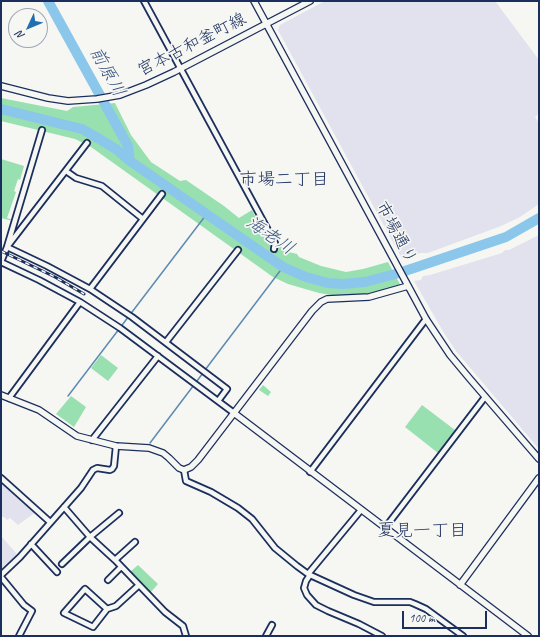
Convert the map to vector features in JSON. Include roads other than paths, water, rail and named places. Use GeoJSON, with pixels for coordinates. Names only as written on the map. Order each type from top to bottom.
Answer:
{"type":"FeatureCollection","features":[{"type":"Feature","properties":{"kind":"street"},"geometry":{"type":"LineString","coordinates":[[144,1],[275,243],[274,249]]}},
{"type":"Feature","properties":{"kind":"street","name":"市場通り"},"geometry":{"type":"LineString","coordinates":[[254,1],[426,318],[450,355],[484,397],[539,460]]}},
{"type":"Feature","properties":{"kind":"street","name":"宮本古和釜町線"},"geometry":{"type":"LineString","coordinates":[[1,86],[48,98],[68,101],[120,96],[181,68],[310,1]]}},
{"type":"Feature","properties":{"kind":"street"},"geometry":{"type":"LineString","coordinates":[[42,130],[7,247],[1,262],[80,302],[120,328],[528,636]]}},
{"type":"Feature","properties":{"kind":"street"},"geometry":{"type":"LineString","coordinates":[[7,247],[87,143]]}},
{"type":"Feature","properties":{"kind":"street"},"geometry":{"type":"LineString","coordinates":[[66,171],[76,178],[102,186],[143,219]]}},
{"type":"Feature","properties":{"kind":"street"},"geometry":{"type":"LineString","coordinates":[[90,289],[162,194]]}},
{"type":"Feature","properties":{"kind":"street"},"geometry":{"type":"LineString","coordinates":[[7,247],[90,289],[132,317],[227,389],[218,401]]}},
{"type":"Feature","properties":{"kind":"street"},"geometry":{"type":"LineString","coordinates":[[166,342],[238,250]]}},
{"type":"Feature","properties":{"kind":"street"},"geometry":{"type":"LineString","coordinates":[[184,470],[194,464],[312,311],[321,302],[327,299],[369,297],[408,286]]}},
{"type":"Feature","properties":{"kind":"street"},"geometry":{"type":"LineString","coordinates":[[9,398],[80,302]]}},
{"type":"Feature","properties":{"kind":"street"},"geometry":{"type":"LineString","coordinates":[[310,472],[426,318]]}},
{"type":"Feature","properties":{"kind":"street"},"geometry":{"type":"LineString","coordinates":[[92,440],[158,356]]}},
{"type":"Feature","properties":{"kind":"street"},"geometry":{"type":"LineString","coordinates":[[1,395],[39,410],[77,436],[116,446],[149,448],[163,453],[179,468],[184,470]]}},
{"type":"Feature","properties":{"kind":"street"},"geometry":{"type":"LineString","coordinates":[[384,528],[484,397]]}},
{"type":"Feature","properties":{"kind":"street"},"geometry":{"type":"LineString","coordinates":[[19,636],[32,611],[24,605],[1,576],[64,507],[93,470],[97,468],[112,469],[114,466],[116,446]]}},
{"type":"Feature","properties":{"kind":"street"},"geometry":{"type":"LineString","coordinates":[[184,470],[184,477],[186,481],[211,492],[238,508],[252,519],[275,548],[309,574],[354,595],[374,602],[410,602],[415,604],[426,609],[463,636]]}},
{"type":"Feature","properties":{"kind":"street"},"geometry":{"type":"LineString","coordinates":[[460,585],[539,478]]}},
{"type":"Feature","properties":{"kind":"street"},"geometry":{"type":"LineString","coordinates":[[1,479],[50,522]]}},
{"type":"Feature","properties":{"kind":"street"},"geometry":{"type":"LineString","coordinates":[[64,507],[90,537],[115,560],[165,612],[183,626],[186,636]]}},
{"type":"Feature","properties":{"kind":"street"},"geometry":{"type":"LineString","coordinates":[[361,510],[309,574],[304,588],[307,595],[316,605],[382,636]]}},
{"type":"Feature","properties":{"kind":"street"},"geometry":{"type":"LineString","coordinates":[[62,564],[90,537],[119,513]]}},
{"type":"Feature","properties":{"kind":"street"},"geometry":{"type":"LineString","coordinates":[[115,560],[135,542]]}},
{"type":"Feature","properties":{"kind":"street"},"geometry":{"type":"LineString","coordinates":[[31,544],[57,572]]}},
{"type":"Feature","properties":{"kind":"street"},"geometry":{"type":"LineString","coordinates":[[108,580],[121,567]]}},
{"type":"Feature","properties":{"kind":"street"},"geometry":{"type":"LineString","coordinates":[[107,609],[85,589],[64,613],[93,627],[107,609],[116,606],[139,584]]}},
{"type":"Feature","properties":{"kind":"street"},"geometry":{"type":"LineString","coordinates":[[266,636],[272,625]]}},
{"type":"Feature","properties":{"kind":"waterway","name":"前原川"},"geometry":{"type":"LineString","coordinates":[[48,1],[128,146],[130,161]]}},
{"type":"Feature","properties":{"kind":"waterway","name":"海老川"},"geometry":{"type":"LineString","coordinates":[[1,109],[82,129],[116,149],[130,161],[283,267],[306,277],[328,283],[343,284],[365,282],[399,273],[506,237],[539,218]]}},
{"type":"Feature","properties":{"kind":"waterway"},"geometry":{"type":"LineString","coordinates":[[68,396],[206,215]]}},
{"type":"Feature","properties":{"kind":"waterway"},"geometry":{"type":"LineString","coordinates":[[205,370],[283,267]]}},
{"type":"Feature","properties":{"kind":"waterway"},"geometry":{"type":"LineString","coordinates":[[150,443],[203,373]]}},
{"type":"Feature","properties":{"kind":"railway"},"geometry":{"type":"LineString","coordinates":[[1,251],[55,277],[84,294]]}},
{"type":"Feature","properties":{"kind":"district","name":"市場二丁目"},"geometry":{"type":"Point","coordinates":[284,180]}},
{"type":"Feature","properties":{"kind":"district","name":"夏見一丁目"},"geometry":{"type":"Point","coordinates":[422,531]}}]}
